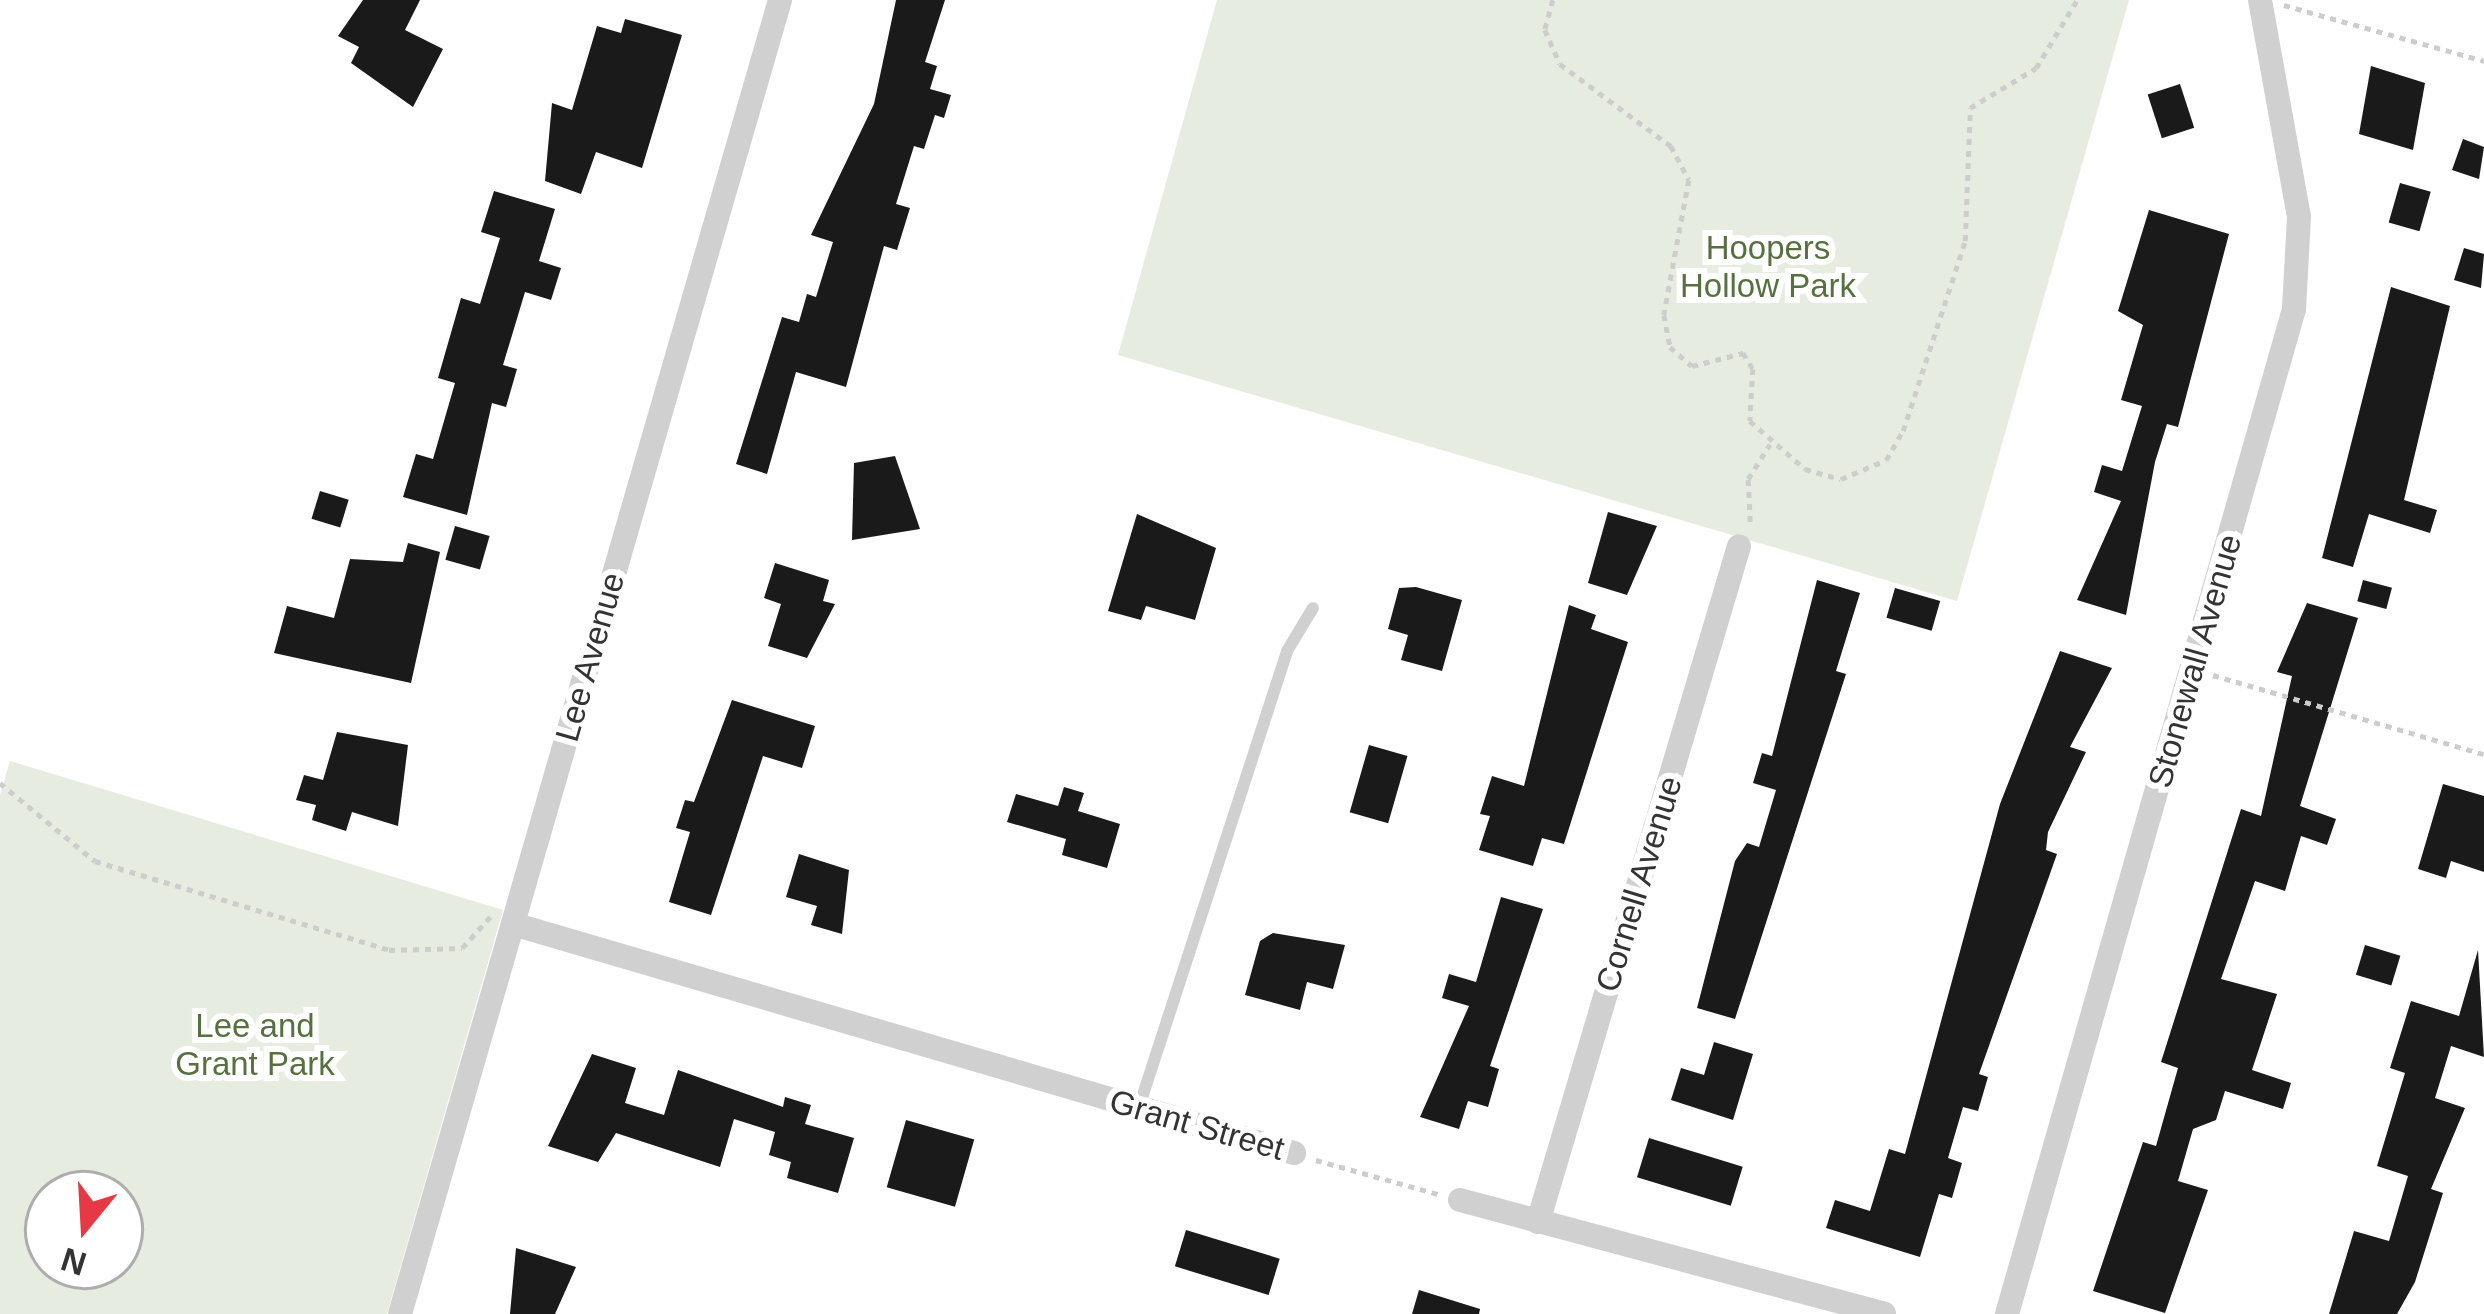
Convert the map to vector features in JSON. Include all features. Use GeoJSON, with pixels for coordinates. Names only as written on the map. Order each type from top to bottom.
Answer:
{"type":"FeatureCollection","features":[{"type":"Feature","properties":{"kind":"street","name":"Lee Avenue"},"geometry":{"type":"LineString","coordinates":[[400,1314],[780,0]]}},
{"type":"Feature","properties":{"kind":"street","name":"Stonewall Avenue"},"geometry":{"type":"LineString","coordinates":[[2007,1314],[2192,669],[2300,259],[2260,0]]}},
{"type":"Feature","properties":{"kind":"street","name":"Cornell Avenue"},"geometry":{"type":"LineString","coordinates":[[1538,1222],[1739,546]]}},
{"type":"Feature","properties":{"kind":"street","name":"Grant Street"},"geometry":{"type":"LineString","coordinates":[[513,923],[1294,1153]]}},
{"type":"Feature","properties":{"kind":"street"},"geometry":{"type":"LineString","coordinates":[[1460,1200],[1885,1314]]}},
{"type":"Feature","properties":{"kind":"lane"},"geometry":{"type":"LineString","coordinates":[[1138,1108],[1287,651],[1313,608]]}},
{"type":"Feature","properties":{"kind":"path"},"geometry":{"type":"LineString","coordinates":[[1553,0],[1545,31],[1560,64],[1671,146],[1688,180],[1664,315],[1670,347],[1692,366],[1750,360],[1750,421],[1770,444],[1841,479],[1894,448],[1965,241],[1970,108],[2036,68],[2077,0]]}},
{"type":"Feature","properties":{"kind":"path"},"geometry":{"type":"LineString","coordinates":[[2260,0],[2484,61]]}},
{"type":"Feature","properties":{"kind":"path"},"geometry":{"type":"LineString","coordinates":[[1739,546],[1748,478],[1770,444]]}},
{"type":"Feature","properties":{"kind":"path"},"geometry":{"type":"LineString","coordinates":[[2192,669],[2484,754]]}},
{"type":"Feature","properties":{"kind":"path"},"geometry":{"type":"LineString","coordinates":[[0,783],[95,861],[389,950],[442,954],[476,934],[482,915],[513,923]]}},
{"type":"Feature","properties":{"kind":"path","name":"Grant Street"},"geometry":{"type":"LineString","coordinates":[[1294,1153],[1460,1200]]}},
{"type":"Feature","properties":{"kind":"green space","name":"Hoopers Hollow Park"},"geometry":{"type":"Polygon","coordinates":[[[1217,0],[2129,0],[1957,601],[1118,355],[1217,0]]]}},
{"type":"Feature","properties":{"kind":"green space","name":"Lee and Grant Park"},"geometry":{"type":"Polygon","coordinates":[[[10,761],[503,910],[387,1314],[0,1314],[0,795],[10,761]]]}},
{"type":"Feature","properties":{"kind":"building"},"geometry":{"type":"Polygon","coordinates":[[[363,0],[420,0],[405,30],[443,49],[413,107],[351,63],[359,47],[338,36],[363,0]]]}},
{"type":"Feature","properties":{"kind":"building"},"geometry":{"type":"Polygon","coordinates":[[[896,0],[945,0],[925,62],[937,66],[930,89],[951,95],[944,118],[935,115],[924,149],[914,146],[896,204],[910,208],[897,250],[884,246],[846,387],[796,372],[767,474],[736,464],[782,317],[799,322],[807,294],[816,297],[833,242],[811,235],[874,104],[896,0]]]}},
{"type":"Feature","properties":{"kind":"building"},"geometry":{"type":"Polygon","coordinates":[[[625,19],[682,35],[642,168],[596,152],[581,194],[545,181],[552,103],[572,110],[597,26],[621,33],[625,19]]]}},
{"type":"Feature","properties":{"kind":"building"},"geometry":{"type":"Polygon","coordinates":[[[2371,66],[2425,83],[2413,150],[2359,134],[2371,66]]]}},
{"type":"Feature","properties":{"kind":"building"},"geometry":{"type":"Polygon","coordinates":[[[2180,84],[2194,128],[2162,138],[2148,95],[2180,84]]]}},
{"type":"Feature","properties":{"kind":"building"},"geometry":{"type":"Polygon","coordinates":[[[2463,139],[2484,147],[2479,179],[2452,170],[2463,139]]]}},
{"type":"Feature","properties":{"kind":"building"},"geometry":{"type":"Polygon","coordinates":[[[2400,183],[2431,192],[2419,231],[2389,222],[2400,183]]]}},
{"type":"Feature","properties":{"kind":"building"},"geometry":{"type":"Polygon","coordinates":[[[494,191],[555,209],[539,261],[561,268],[551,300],[525,292],[503,365],[517,369],[506,407],[492,403],[467,515],[403,497],[416,454],[433,459],[455,383],[438,378],[461,298],[480,304],[500,238],[481,232],[494,191]]]}},
{"type":"Feature","properties":{"kind":"building"},"geometry":{"type":"Polygon","coordinates":[[[2149,210],[2229,234],[2178,427],[2167,424],[2155,462],[2126,615],[2077,600],[2121,501],[2094,492],[2102,465],[2122,471],[2142,406],[2121,400],[2143,325],[2118,311],[2149,210]]]}},
{"type":"Feature","properties":{"kind":"building"},"geometry":{"type":"Polygon","coordinates":[[[2464,248],[2484,254],[2481,288],[2454,280],[2464,248]]]}},
{"type":"Feature","properties":{"kind":"building"},"geometry":{"type":"Polygon","coordinates":[[[2391,287],[2450,306],[2404,500],[2437,510],[2430,533],[2369,514],[2353,567],[2322,558],[2391,287]]]}},
{"type":"Feature","properties":{"kind":"building"},"geometry":{"type":"Polygon","coordinates":[[[895,456],[920,529],[852,540],[854,463],[895,456]]]}},
{"type":"Feature","properties":{"kind":"building"},"geometry":{"type":"Polygon","coordinates":[[[320,491],[349,500],[340,528],[312,519],[320,491]]]}},
{"type":"Feature","properties":{"kind":"building"},"geometry":{"type":"Polygon","coordinates":[[[1608,512],[1657,526],[1627,595],[1588,583],[1608,512]]]}},
{"type":"Feature","properties":{"kind":"building"},"geometry":{"type":"Polygon","coordinates":[[[1137,514],[1216,548],[1195,620],[1146,606],[1141,620],[1108,611],[1137,514]]]}},
{"type":"Feature","properties":{"kind":"building"},"geometry":{"type":"Polygon","coordinates":[[[455,526],[490,536],[480,570],[445,560],[455,526]]]}},
{"type":"Feature","properties":{"kind":"building"},"geometry":{"type":"Polygon","coordinates":[[[408,543],[440,552],[411,683],[274,653],[287,606],[334,618],[350,559],[403,562],[408,543]]]}},
{"type":"Feature","properties":{"kind":"building"},"geometry":{"type":"Polygon","coordinates":[[[775,563],[829,580],[823,601],[835,604],[807,658],[768,646],[781,604],[764,598],[775,563]]]}},
{"type":"Feature","properties":{"kind":"building"},"geometry":{"type":"Polygon","coordinates":[[[1817,580],[1860,593],[1836,671],[1846,674],[1735,1019],[1697,1008],[1735,861],[1747,843],[1759,847],[1776,790],[1753,783],[1762,753],[1772,756],[1817,580]]]}},
{"type":"Feature","properties":{"kind":"building"},"geometry":{"type":"Polygon","coordinates":[[[2363,580],[2392,588],[2386,609],[2357,601],[2363,580]]]}},
{"type":"Feature","properties":{"kind":"building"},"geometry":{"type":"Polygon","coordinates":[[[1416,587],[1462,600],[1442,671],[1401,660],[1408,635],[1388,629],[1399,588],[1416,587]]]}},
{"type":"Feature","properties":{"kind":"building"},"geometry":{"type":"Polygon","coordinates":[[[1895,588],[1940,601],[1932,631],[1886,618],[1895,588]]]}},
{"type":"Feature","properties":{"kind":"building"},"geometry":{"type":"Polygon","coordinates":[[[2307,603],[2358,618],[2300,806],[2336,819],[2327,845],[2301,836],[2285,891],[2255,881],[2221,979],[2277,994],[2252,1070],[2291,1083],[2283,1109],[2225,1091],[2216,1120],[2193,1129],[2178,1181],[2208,1190],[2165,1313],[2093,1291],[2143,1142],[2156,1146],[2178,1068],[2161,1062],[2241,809],[2261,816],[2292,676],[2277,672],[2307,603]]]}},
{"type":"Feature","properties":{"kind":"building"},"geometry":{"type":"Polygon","coordinates":[[[1569,605],[1596,615],[1591,629],[1628,642],[1564,844],[1542,838],[1533,866],[1479,850],[1490,816],[1480,814],[1492,776],[1524,786],[1569,605]]]}},
{"type":"Feature","properties":{"kind":"building"},"geometry":{"type":"Polygon","coordinates":[[[2060,651],[2112,668],[2070,747],[2086,752],[2048,832],[2046,850],[2057,854],[1979,1074],[1988,1077],[1978,1111],[1963,1107],[1948,1158],[1962,1163],[1952,1198],[1939,1194],[1920,1257],[1826,1228],[1835,1200],[1870,1211],[1889,1149],[1905,1154],[2000,804],[2060,651]]]}},
{"type":"Feature","properties":{"kind":"building"},"geometry":{"type":"Polygon","coordinates":[[[732,700],[815,726],[802,768],[763,756],[711,915],[669,902],[690,832],[676,828],[685,800],[694,802],[732,700]]]}},
{"type":"Feature","properties":{"kind":"building"},"geometry":{"type":"Polygon","coordinates":[[[337,732],[408,745],[398,826],[352,812],[346,831],[312,820],[316,805],[296,800],[304,775],[323,780],[337,732]]]}},
{"type":"Feature","properties":{"kind":"building"},"geometry":{"type":"Polygon","coordinates":[[[1369,745],[1407,756],[1388,823],[1350,812],[1369,745]]]}},
{"type":"Feature","properties":{"kind":"building"},"geometry":{"type":"Polygon","coordinates":[[[2443,784],[2484,796],[2484,872],[2451,861],[2446,878],[2418,869],[2443,784]]]}},
{"type":"Feature","properties":{"kind":"building"},"geometry":{"type":"Polygon","coordinates":[[[1064,787],[1084,793],[1078,811],[1120,824],[1107,868],[1062,855],[1066,839],[1007,822],[1016,794],[1058,806],[1064,787]]]}},
{"type":"Feature","properties":{"kind":"building"},"geometry":{"type":"Polygon","coordinates":[[[799,854],[849,870],[842,934],[811,925],[817,906],[786,897],[799,854]]]}},
{"type":"Feature","properties":{"kind":"building"},"geometry":{"type":"Polygon","coordinates":[[[1501,897],[1543,909],[1490,1066],[1499,1069],[1488,1107],[1468,1101],[1459,1129],[1420,1117],[1469,1006],[1442,998],[1449,974],[1476,982],[1501,897]]]}},
{"type":"Feature","properties":{"kind":"building"},"geometry":{"type":"Polygon","coordinates":[[[1273,933],[1345,945],[1333,989],[1307,982],[1300,1010],[1245,995],[1260,941],[1273,933]]]}},
{"type":"Feature","properties":{"kind":"building"},"geometry":{"type":"Polygon","coordinates":[[[2365,945],[2400,956],[2391,985],[2356,975],[2365,945]]]}},
{"type":"Feature","properties":{"kind":"building"},"geometry":{"type":"Polygon","coordinates":[[[2478,950],[2484,1057],[2451,1046],[2435,1098],[2465,1108],[2431,1189],[2443,1193],[2415,1282],[2397,1314],[2329,1314],[2354,1231],[2389,1241],[2408,1176],[2377,1166],[2405,1073],[2390,1068],[2411,1001],[2459,1016],[2478,950]]]}},
{"type":"Feature","properties":{"kind":"building"},"geometry":{"type":"Polygon","coordinates":[[[1714,1042],[1753,1054],[1733,1120],[1671,1100],[1681,1068],[1704,1075],[1714,1042]]]}},
{"type":"Feature","properties":{"kind":"building"},"geometry":{"type":"Polygon","coordinates":[[[592,1054],[636,1068],[625,1103],[664,1115],[678,1070],[783,1107],[785,1097],[811,1105],[805,1124],[854,1138],[838,1193],[787,1178],[791,1162],[769,1155],[775,1132],[734,1119],[720,1167],[616,1133],[598,1162],[548,1146],[592,1054]]]}},
{"type":"Feature","properties":{"kind":"building"},"geometry":{"type":"Polygon","coordinates":[[[906,1120],[974,1140],[955,1207],[887,1187],[906,1120]]]}},
{"type":"Feature","properties":{"kind":"building"},"geometry":{"type":"Polygon","coordinates":[[[1649,1138],[1743,1167],[1731,1206],[1637,1177],[1649,1138]]]}},
{"type":"Feature","properties":{"kind":"building"},"geometry":{"type":"Polygon","coordinates":[[[1186,1230],[1280,1259],[1269,1295],[1175,1266],[1186,1230]]]}},
{"type":"Feature","properties":{"kind":"building"},"geometry":{"type":"Polygon","coordinates":[[[516,1248],[576,1267],[555,1314],[510,1314],[516,1248]]]}},
{"type":"Feature","properties":{"kind":"building"},"geometry":{"type":"Polygon","coordinates":[[[1419,1290],[1480,1309],[1479,1314],[1412,1314],[1419,1290]]]}}]}
